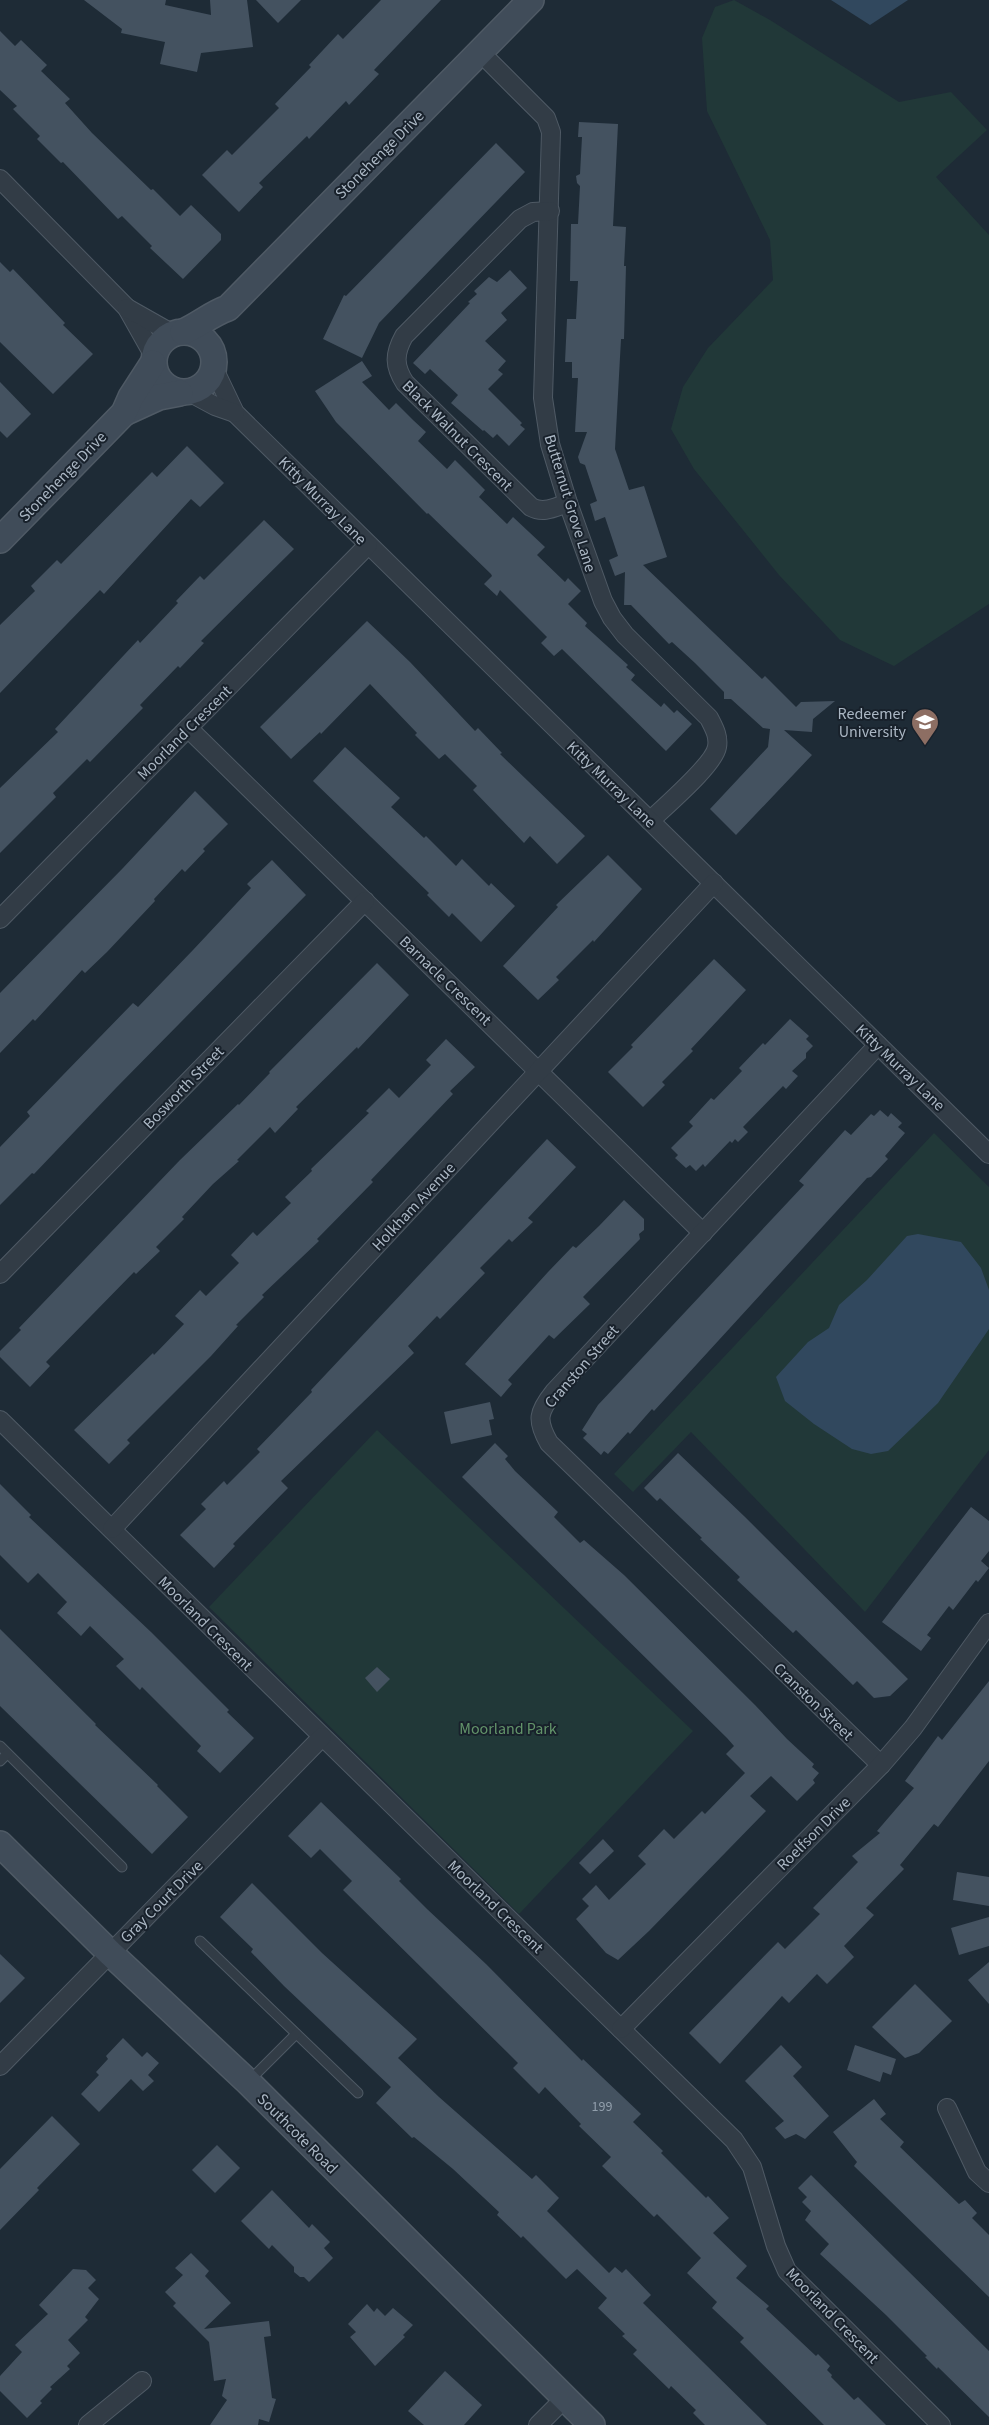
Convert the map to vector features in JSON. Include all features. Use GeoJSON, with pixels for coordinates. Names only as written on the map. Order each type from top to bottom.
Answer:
{"type":"FeatureCollection","features":[{"type":"Feature","properties":{"kind":"street","name":"Stonehenge Drive"},"geometry":{"type":"LineString","coordinates":[[178,333],[200,324],[214,313],[228,308],[531,0]]}},
{"type":"Feature","properties":{"kind":"street","name":"Butternut Grove Lane"},"geometry":{"type":"LineString","coordinates":[[480,52],[546,118],[552,142],[543,398],[550,444],[568,503],[603,601],[612,618],[625,635],[709,718],[717,733],[717,748],[711,762],[650,821]]}},
{"type":"Feature","properties":{"kind":"street"},"geometry":{"type":"LineString","coordinates":[[0,179],[127,308],[154,360],[158,379],[172,390],[185,393],[205,384],[214,363],[218,340],[226,323],[228,308]]}},
{"type":"Feature","properties":{"kind":"street","name":"Black Walnut Crescent"},"geometry":{"type":"LineString","coordinates":[[550,211],[533,212],[520,219],[404,336],[397,349],[395,361],[398,372],[405,383],[531,507],[538,511],[568,503]]}},
{"type":"Feature","properties":{"kind":"street"},"geometry":{"type":"LineString","coordinates":[[127,308],[178,333],[200,336],[212,349],[214,363]]}},
{"type":"Feature","properties":{"kind":"street"},"geometry":{"type":"LineString","coordinates":[[154,360],[164,339],[178,333]]}},
{"type":"Feature","properties":{"kind":"street","name":"Stonehenge Drive"},"geometry":{"type":"LineString","coordinates":[[0,540],[124,413],[131,397],[154,360]]}},
{"type":"Feature","properties":{"kind":"street","name":"Kitty Murray Lane"},"geometry":{"type":"LineString","coordinates":[[214,363],[236,414],[989,1154]]}},
{"type":"Feature","properties":{"kind":"street","name":"Stonehenge Drive"},"geometry":{"type":"LineString","coordinates":[[124,413],[160,397],[185,393]]}},
{"type":"Feature","properties":{"kind":"street","name":"Kitty Murray Lane"},"geometry":{"type":"LineString","coordinates":[[185,393],[203,398],[215,406],[236,414]]}},
{"type":"Feature","properties":{"kind":"street","name":"Moorland Crescent"},"geometry":{"type":"LineString","coordinates":[[0,919],[368,545]]}},
{"type":"Feature","properties":{"kind":"street","name":"Barnacle Crescent"},"geometry":{"type":"LineString","coordinates":[[188,728],[703,1233]]}},
{"type":"Feature","properties":{"kind":"street","name":"Holkham Avenue"},"geometry":{"type":"LineString","coordinates":[[112,1529],[714,883]]}},
{"type":"Feature","properties":{"kind":"street","name":"Bosworth Street"},"geometry":{"type":"LineString","coordinates":[[0,1274],[366,901]]}},
{"type":"Feature","properties":{"kind":"street","name":"Cranston Street"},"geometry":{"type":"LineString","coordinates":[[878,1044],[554,1392],[544,1405],[539,1418],[542,1431],[550,1443],[881,1765]]}},
{"type":"Feature","properties":{"kind":"street","name":"Moorland Crescent"},"geometry":{"type":"LineString","coordinates":[[0,1420],[734,2140],[744,2154],[757,2180],[776,2246],[787,2271],[941,2425]]}},
{"type":"Feature","properties":{"kind":"street","name":"Roelfson Drive"},"geometry":{"type":"LineString","coordinates":[[621,2029],[881,1765],[913,1728],[989,1623]]}},
{"type":"Feature","properties":{"kind":"street","name":"Gray Court Drive"},"geometry":{"type":"LineString","coordinates":[[0,2066],[322,1737]]}},
{"type":"Feature","properties":{"kind":"street","name":"Southcote Road"},"geometry":{"type":"LineString","coordinates":[[0,1844],[110,1953],[248,2082],[592,2425]]}},
{"type":"Feature","properties":{"kind":"street"},"geometry":{"type":"LineString","coordinates":[[947,2108],[977,2172],[989,2183]]}},
{"type":"Feature","properties":{"kind":"street"},"geometry":{"type":"LineString","coordinates":[[88,2425],[142,2381]]}},
{"type":"Feature","properties":{"kind":"street"},"geometry":{"type":"LineString","coordinates":[[538,2425],[565,2398]]}},
{"type":"Feature","properties":{"kind":"lane"},"geometry":{"type":"LineString","coordinates":[[0,1746],[122,1867]]}},
{"type":"Feature","properties":{"kind":"lane"},"geometry":{"type":"LineString","coordinates":[[0,1761],[7,1754]]}},
{"type":"Feature","properties":{"kind":"lane"},"geometry":{"type":"LineString","coordinates":[[200,1941],[358,2093]]}},
{"type":"Feature","properties":{"kind":"lane"},"geometry":{"type":"LineString","coordinates":[[248,2082],[296,2034]]}},
{"type":"Feature","properties":{"kind":"green space"},"geometry":{"type":"Polygon","coordinates":[[[734,0],[770,20],[899,102],[951,92],[987,130],[936,177],[989,235],[989,604],[894,666],[840,640],[779,575],[694,469],[671,429],[683,387],[708,348],[773,280],[770,240],[707,111],[702,38],[715,7],[734,0]]]}},
{"type":"Feature","properties":{"kind":"green space"},"geometry":{"type":"Polygon","coordinates":[[[934,1133],[989,1187],[989,1450],[865,1612],[691,1432],[633,1492],[614,1474],[934,1133]]]}},
{"type":"Feature","properties":{"kind":"green space","name":"Moorland Park"},"geometry":{"type":"Polygon","coordinates":[[[377,1430],[693,1731],[519,1914],[209,1607],[377,1430]]]}},
{"type":"Feature","properties":{"kind":"water"},"geometry":{"type":"Polygon","coordinates":[[[831,0],[908,0],[870,25],[831,0]]]}},
{"type":"Feature","properties":{"kind":"water"},"geometry":{"type":"Polygon","coordinates":[[[918,1234],[961,1242],[981,1268],[989,1290],[989,1329],[938,1403],[888,1451],[871,1454],[852,1449],[814,1424],[785,1401],[776,1377],[808,1342],[829,1328],[839,1305],[867,1280],[907,1236],[918,1234]]]}},
{"type":"Feature","properties":{"kind":"building"},"geometry":{"type":"Polygon","coordinates":[[[84,0],[166,0],[165,5],[211,15],[210,0],[247,0],[253,47],[201,53],[197,72],[160,64],[165,42],[121,33],[122,29],[84,0]]]}},
{"type":"Feature","properties":{"kind":"building"},"geometry":{"type":"Polygon","coordinates":[[[256,0],[301,0],[278,23],[256,0]]]}},
{"type":"Feature","properties":{"kind":"building"},"geometry":{"type":"Polygon","coordinates":[[[381,0],[441,0],[374,70],[379,74],[349,105],[346,101],[309,139],[307,136],[259,183],[263,187],[239,212],[202,175],[227,150],[232,155],[279,108],[275,104],[311,67],[309,65],[338,34],[343,39],[381,0]]]}},
{"type":"Feature","properties":{"kind":"building"},"geometry":{"type":"Polygon","coordinates":[[[0,31],[15,46],[21,40],[47,65],[41,71],[70,99],[65,103],[92,133],[151,190],[153,189],[180,216],[191,205],[221,234],[221,240],[183,279],[150,248],[152,246],[122,216],[118,219],[63,162],[61,163],[37,139],[40,136],[13,109],[17,106],[0,90],[0,31]]]}},
{"type":"Feature","properties":{"kind":"building"},"geometry":{"type":"Polygon","coordinates":[[[579,122],[618,124],[613,226],[626,227],[624,266],[626,266],[624,339],[621,339],[615,449],[629,490],[644,486],[667,557],[643,565],[762,679],[765,676],[796,707],[801,702],[835,701],[813,719],[812,732],[784,730],[812,755],[736,835],[710,809],[768,747],[770,729],[763,728],[731,699],[724,699],[724,692],[695,663],[672,642],[669,644],[631,605],[624,605],[625,572],[615,576],[609,560],[618,556],[605,517],[595,521],[590,504],[597,501],[585,465],[580,463],[578,457],[587,432],[575,432],[578,378],[572,378],[572,362],[565,362],[567,319],[576,319],[578,281],[570,281],[571,224],[578,224],[580,186],[577,183],[576,176],[580,174],[582,137],[578,137],[579,122]]]}},
{"type":"Feature","properties":{"kind":"building"},"geometry":{"type":"Polygon","coordinates":[[[496,143],[525,172],[379,323],[362,358],[323,339],[344,295],[346,296],[496,143]]]}},
{"type":"Feature","properties":{"kind":"building"},"geometry":{"type":"Polygon","coordinates":[[[0,262],[10,272],[13,269],[65,323],[63,325],[93,354],[53,394],[0,342],[0,262]]]}},
{"type":"Feature","properties":{"kind":"building"},"geometry":{"type":"Polygon","coordinates":[[[510,270],[527,288],[501,313],[507,320],[485,341],[506,361],[498,370],[503,374],[488,389],[522,423],[520,425],[525,429],[509,446],[497,434],[493,438],[483,431],[451,403],[458,395],[430,369],[425,374],[413,363],[470,303],[468,302],[477,294],[474,291],[489,277],[497,282],[510,270]]]}},
{"type":"Feature","properties":{"kind":"building"},"geometry":{"type":"Polygon","coordinates":[[[362,361],[372,376],[362,382],[389,410],[396,403],[426,432],[418,441],[447,469],[455,460],[485,490],[479,497],[507,524],[513,517],[545,547],[537,555],[565,582],[568,578],[581,591],[568,604],[587,623],[585,626],[628,665],[626,667],[635,675],[631,680],[661,707],[664,703],[674,713],[677,710],[692,724],[666,751],[562,649],[554,656],[541,643],[547,637],[500,590],[497,596],[484,584],[492,576],[491,574],[427,514],[336,422],[315,391],[362,361]]]}},
{"type":"Feature","properties":{"kind":"building"},"geometry":{"type":"Polygon","coordinates":[[[0,382],[31,414],[7,438],[0,431],[0,382]]]}},
{"type":"Feature","properties":{"kind":"building"},"geometry":{"type":"Polygon","coordinates":[[[187,446],[224,483],[200,507],[191,499],[104,594],[100,590],[0,693],[0,625],[35,591],[31,586],[57,560],[61,564],[152,472],[157,477],[187,446]]]}},
{"type":"Feature","properties":{"kind":"building"},"geometry":{"type":"Polygon","coordinates":[[[264,520],[294,549],[201,641],[204,643],[180,668],[178,666],[140,705],[143,708],[90,762],[87,759],[53,793],[56,797],[0,853],[0,788],[58,732],[55,729],[138,640],[140,643],[178,603],[176,601],[200,576],[204,580],[264,520]]]}},
{"type":"Feature","properties":{"kind":"building"},"geometry":{"type":"Polygon","coordinates":[[[367,621],[410,662],[475,731],[478,728],[502,753],[500,754],[585,836],[557,864],[530,836],[524,843],[473,790],[477,786],[445,754],[439,759],[370,684],[321,734],[320,732],[291,759],[260,727],[367,621]]]}},
{"type":"Feature","properties":{"kind":"building"},"geometry":{"type":"Polygon","coordinates":[[[345,747],[400,798],[391,807],[424,838],[426,836],[456,866],[462,859],[489,886],[491,883],[515,906],[481,942],[452,913],[449,917],[427,895],[429,893],[313,781],[345,747]]]}},
{"type":"Feature","properties":{"kind":"building"},"geometry":{"type":"Polygon","coordinates":[[[195,791],[228,824],[203,849],[205,851],[185,872],[182,869],[107,952],[85,973],[82,970],[35,1021],[33,1019],[0,1053],[0,993],[123,868],[195,791]]]}},
{"type":"Feature","properties":{"kind":"building"},"geometry":{"type":"Polygon","coordinates":[[[608,855],[642,889],[594,942],[593,940],[556,977],[559,980],[538,1000],[503,966],[558,907],[556,905],[608,855]]]}},
{"type":"Feature","properties":{"kind":"building"},"geometry":{"type":"Polygon","coordinates":[[[272,860],[306,895],[34,1174],[32,1173],[0,1205],[0,1147],[30,1116],[27,1112],[133,1003],[138,1007],[251,888],[247,884],[272,860]]]}},
{"type":"Feature","properties":{"kind":"building"},"geometry":{"type":"Polygon","coordinates":[[[714,959],[746,990],[691,1049],[693,1051],[662,1082],[665,1085],[643,1107],[608,1072],[633,1047],[631,1045],[714,959]]]}},
{"type":"Feature","properties":{"kind":"building"},"geometry":{"type":"Polygon","coordinates":[[[377,963],[409,995],[358,1049],[357,1047],[296,1107],[298,1109],[275,1133],[270,1127],[237,1160],[239,1161],[213,1184],[182,1217],[184,1219],[156,1247],[160,1251],[136,1274],[134,1272],[46,1362],[50,1366],[30,1387],[0,1357],[0,1351],[21,1330],[19,1328],[180,1160],[239,1105],[377,963]]]}},
{"type":"Feature","properties":{"kind":"building"},"geometry":{"type":"Polygon","coordinates":[[[790,1019],[809,1036],[806,1039],[813,1046],[806,1053],[806,1058],[792,1071],[798,1076],[786,1089],[783,1086],[743,1127],[748,1132],[738,1142],[735,1139],[732,1143],[730,1141],[705,1167],[703,1164],[696,1171],[690,1165],[686,1168],[675,1158],[678,1155],[671,1148],[693,1126],[689,1122],[711,1098],[714,1100],[742,1071],[739,1068],[763,1043],[765,1045],[790,1019]]]}},
{"type":"Feature","properties":{"kind":"building"},"geometry":{"type":"Polygon","coordinates":[[[446,1039],[475,1067],[450,1091],[453,1094],[371,1180],[373,1182],[317,1239],[319,1241],[262,1295],[264,1297],[236,1325],[238,1326],[211,1356],[127,1440],[130,1443],[109,1464],[74,1430],[153,1353],[154,1355],[184,1324],[175,1316],[200,1290],[206,1296],[239,1263],[231,1255],[253,1232],[257,1236],[291,1203],[285,1197],[369,1113],[366,1111],[389,1088],[399,1098],[431,1065],[426,1060],[446,1039]]]}},
{"type":"Feature","properties":{"kind":"building"},"geometry":{"type":"Polygon","coordinates":[[[880,1110],[888,1117],[891,1113],[902,1123],[898,1127],[905,1133],[885,1156],[888,1159],[871,1177],[867,1178],[654,1411],[652,1409],[630,1434],[628,1432],[608,1454],[604,1451],[601,1455],[583,1438],[587,1434],[582,1430],[598,1405],[804,1185],[799,1181],[845,1130],[851,1135],[871,1114],[874,1116],[880,1110]]]}},
{"type":"Feature","properties":{"kind":"building"},"geometry":{"type":"Polygon","coordinates":[[[547,1139],[576,1167],[528,1218],[533,1222],[512,1242],[509,1239],[480,1268],[485,1273],[440,1319],[437,1316],[408,1346],[414,1353],[281,1481],[288,1488],[233,1544],[235,1546],[214,1568],[180,1535],[206,1509],[201,1504],[224,1481],[227,1485],[260,1452],[257,1449],[312,1392],[311,1390],[547,1139]]]}},
{"type":"Feature","properties":{"kind":"building"},"geometry":{"type":"Polygon","coordinates":[[[624,1200],[644,1219],[644,1230],[639,1234],[640,1239],[583,1297],[590,1304],[554,1339],[549,1335],[508,1380],[512,1384],[501,1397],[465,1364],[573,1246],[576,1248],[624,1200]]]}},
{"type":"Feature","properties":{"kind":"building"},"geometry":{"type":"Polygon","coordinates":[[[490,1402],[494,1419],[489,1420],[492,1435],[451,1444],[444,1412],[490,1402]]]}},
{"type":"Feature","properties":{"kind":"building"},"geometry":{"type":"Polygon","coordinates":[[[495,1443],[508,1456],[505,1459],[515,1471],[558,1512],[554,1517],[580,1543],[584,1540],[624,1575],[814,1764],[812,1767],[819,1773],[813,1780],[815,1783],[797,1801],[771,1776],[750,1796],[766,1811],[649,1931],[618,1960],[606,1953],[576,1919],[589,1906],[582,1899],[596,1885],[609,1900],[646,1864],[638,1856],[664,1829],[674,1839],[702,1811],[705,1814],[745,1773],[726,1754],[734,1746],[727,1738],[462,1477],[495,1443]]]}},
{"type":"Feature","properties":{"kind":"building"},"geometry":{"type":"Polygon","coordinates":[[[678,1453],[908,1679],[890,1696],[874,1698],[857,1681],[853,1685],[796,1630],[793,1633],[737,1580],[740,1577],[660,1498],[657,1501],[644,1488],[678,1453]]]}},
{"type":"Feature","properties":{"kind":"building"},"geometry":{"type":"Polygon","coordinates":[[[0,1484],[31,1515],[29,1517],[151,1632],[229,1710],[227,1712],[254,1738],[220,1773],[197,1751],[201,1746],[142,1687],[140,1690],[116,1666],[124,1659],[90,1626],[81,1636],[57,1613],[67,1602],[38,1573],[28,1583],[0,1555],[0,1484]]]}},
{"type":"Feature","properties":{"kind":"building"},"geometry":{"type":"Polygon","coordinates":[[[971,1507],[989,1521],[989,1551],[981,1561],[989,1568],[978,1582],[976,1580],[953,1610],[949,1606],[927,1635],[931,1638],[921,1651],[882,1622],[971,1507]]]}},
{"type":"Feature","properties":{"kind":"building"},"geometry":{"type":"Polygon","coordinates":[[[0,1629],[188,1817],[152,1854],[0,1706],[0,1629]]]}},
{"type":"Feature","properties":{"kind":"building"},"geometry":{"type":"Polygon","coordinates":[[[377,1667],[390,1679],[377,1692],[365,1678],[377,1667]]]}},
{"type":"Feature","properties":{"kind":"building"},"geometry":{"type":"Polygon","coordinates":[[[989,1681],[989,1761],[938,1827],[934,1824],[900,1865],[904,1869],[866,1908],[874,1915],[844,1946],[854,1957],[827,1984],[817,1974],[789,2003],[782,1996],[720,2064],[689,2033],[778,1942],[785,1949],[820,1914],[813,1908],[858,1862],[852,1856],[880,1833],[877,1831],[914,1788],[905,1781],[938,1736],[942,1740],[989,1681]]]}},
{"type":"Feature","properties":{"kind":"building"},"geometry":{"type":"Polygon","coordinates":[[[321,1802],[401,1879],[399,1881],[486,1964],[582,2061],[583,2059],[641,2114],[633,2122],[663,2151],[661,2153],[706,2198],[708,2196],[729,2218],[713,2233],[747,2266],[736,2278],[769,2306],[766,2309],[816,2356],[818,2354],[830,2366],[827,2370],[832,2375],[831,2377],[854,2400],[858,2397],[886,2425],[824,2425],[740,2342],[744,2338],[712,2308],[717,2302],[687,2273],[701,2258],[657,2214],[654,2217],[602,2166],[611,2157],[579,2126],[581,2124],[545,2087],[539,2094],[513,2068],[518,2063],[343,1890],[352,1881],[320,1849],[311,1858],[288,1836],[321,1802]]]}},
{"type":"Feature","properties":{"kind":"building"},"geometry":{"type":"Polygon","coordinates":[[[603,1839],[614,1851],[590,1874],[579,1863],[603,1839]]]}},
{"type":"Feature","properties":{"kind":"building"},"geometry":{"type":"Polygon","coordinates":[[[957,1872],[989,1877],[989,1906],[953,1900],[957,1872]]]}},
{"type":"Feature","properties":{"kind":"building"},"geometry":{"type":"Polygon","coordinates":[[[252,1883],[322,1953],[417,2039],[398,2058],[532,2179],[536,2175],[559,2198],[547,2211],[609,2273],[615,2267],[622,2273],[626,2269],[651,2295],[643,2303],[767,2425],[705,2425],[693,2413],[696,2410],[671,2386],[669,2389],[633,2354],[637,2350],[622,2336],[625,2334],[598,2308],[607,2298],[577,2269],[566,2279],[523,2236],[521,2238],[497,2215],[499,2212],[453,2169],[414,2137],[412,2138],[376,2103],[391,2087],[284,1986],[251,1952],[253,1949],[220,1917],[252,1883]]]}},
{"type":"Feature","properties":{"kind":"building"},"geometry":{"type":"Polygon","coordinates":[[[989,1917],[989,1946],[959,1955],[951,1928],[989,1917]]]}},
{"type":"Feature","properties":{"kind":"building"},"geometry":{"type":"Polygon","coordinates":[[[0,1954],[25,1978],[0,2003],[0,1954]]]}},
{"type":"Feature","properties":{"kind":"building"},"geometry":{"type":"Polygon","coordinates":[[[989,1962],[989,2004],[968,1980],[989,1962]]]}},
{"type":"Feature","properties":{"kind":"building"},"geometry":{"type":"Polygon","coordinates":[[[915,1984],[952,2021],[919,2053],[905,2058],[872,2027],[915,1984]]]}},
{"type":"Feature","properties":{"kind":"building"},"geometry":{"type":"Polygon","coordinates":[[[123,2038],[142,2057],[147,2052],[159,2063],[148,2075],[154,2081],[143,2091],[131,2079],[99,2112],[81,2094],[99,2075],[96,2072],[108,2059],[106,2056],[123,2038]]]}},
{"type":"Feature","properties":{"kind":"building"},"geometry":{"type":"Polygon","coordinates":[[[781,2045],[802,2067],[793,2076],[829,2116],[805,2139],[796,2134],[785,2139],[775,2128],[784,2121],[745,2081],[781,2045]]]}},
{"type":"Feature","properties":{"kind":"building"},"geometry":{"type":"Polygon","coordinates":[[[855,2045],[896,2059],[891,2075],[883,2072],[880,2082],[847,2070],[855,2045]]]}},
{"type":"Feature","properties":{"kind":"building"},"geometry":{"type":"Polygon","coordinates":[[[874,2099],[886,2114],[880,2119],[904,2142],[900,2147],[959,2204],[965,2200],[977,2213],[972,2218],[989,2235],[989,2297],[854,2166],[857,2162],[833,2132],[874,2099]]]}},
{"type":"Feature","properties":{"kind":"building"},"geometry":{"type":"Polygon","coordinates":[[[52,2116],[80,2144],[37,2188],[39,2190],[0,2230],[0,2169],[52,2116]]]}},
{"type":"Feature","properties":{"kind":"building"},"geometry":{"type":"Polygon","coordinates":[[[217,2145],[240,2168],[215,2193],[192,2170],[217,2145]]]}},
{"type":"Feature","properties":{"kind":"building"},"geometry":{"type":"Polygon","coordinates":[[[811,2175],[989,2351],[989,2417],[938,2367],[937,2369],[925,2357],[927,2356],[886,2315],[820,2254],[829,2244],[805,2220],[811,2211],[802,2202],[807,2197],[798,2188],[811,2175]]]}},
{"type":"Feature","properties":{"kind":"building"},"geometry":{"type":"Polygon","coordinates":[[[272,2190],[309,2228],[312,2224],[330,2242],[324,2248],[333,2258],[309,2282],[294,2272],[294,2267],[272,2245],[269,2249],[241,2221],[272,2190]]]}},
{"type":"Feature","properties":{"kind":"building"},"geometry":{"type":"Polygon","coordinates":[[[191,2253],[209,2271],[205,2276],[231,2303],[204,2329],[269,2321],[271,2336],[264,2337],[272,2398],[276,2399],[269,2422],[259,2419],[258,2425],[210,2425],[227,2400],[222,2396],[226,2379],[214,2381],[209,2342],[173,2306],[176,2303],[165,2292],[183,2275],[175,2268],[191,2253]]]}},
{"type":"Feature","properties":{"kind":"building"},"geometry":{"type":"Polygon","coordinates":[[[73,2269],[86,2270],[96,2280],[88,2288],[99,2299],[85,2317],[88,2320],[68,2340],[80,2353],[67,2366],[70,2369],[50,2387],[52,2389],[40,2401],[42,2403],[27,2418],[0,2391],[0,2376],[22,2352],[15,2345],[48,2314],[39,2305],[73,2269]]]}},
{"type":"Feature","properties":{"kind":"building"},"geometry":{"type":"Polygon","coordinates":[[[367,2304],[374,2312],[377,2308],[385,2316],[393,2308],[413,2325],[403,2335],[405,2337],[375,2366],[350,2337],[356,2332],[348,2324],[367,2304]]]}},
{"type":"Feature","properties":{"kind":"building"},"geometry":{"type":"Polygon","coordinates":[[[445,2371],[482,2405],[464,2425],[424,2425],[408,2411],[445,2371]]]}},
{"type":"Feature","properties":{"kind":"place","name":"Redeemer University"},"geometry":{"type":"Point","coordinates":[925,746]}}]}
